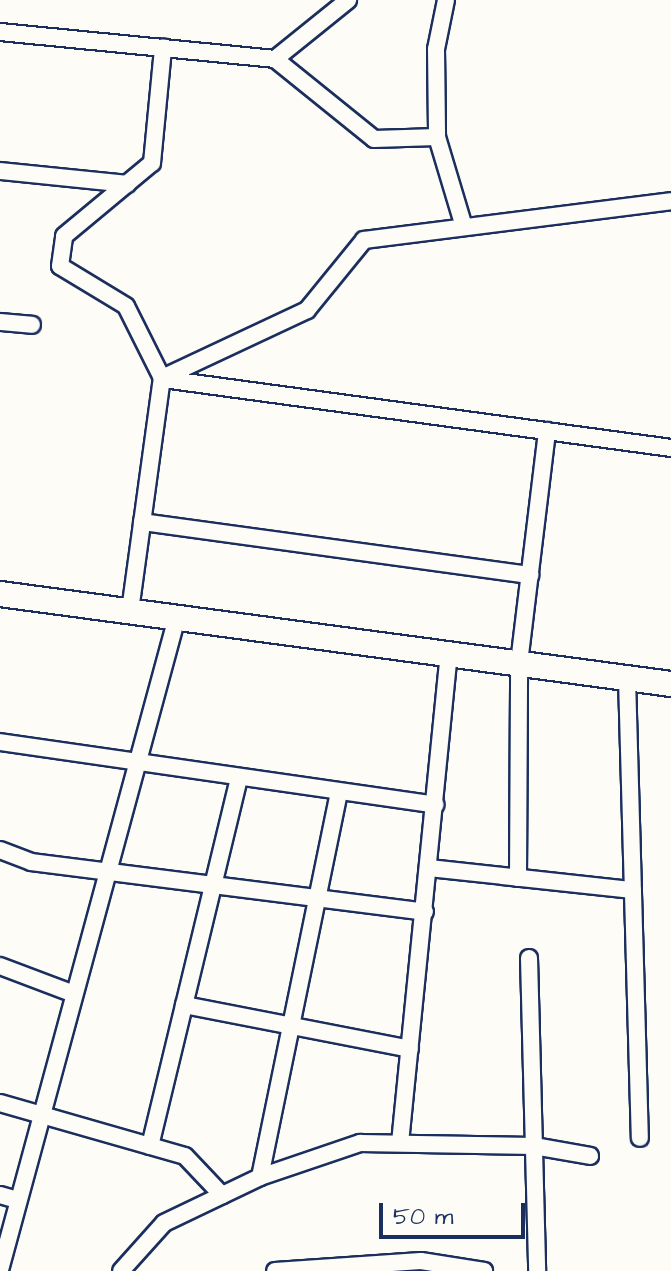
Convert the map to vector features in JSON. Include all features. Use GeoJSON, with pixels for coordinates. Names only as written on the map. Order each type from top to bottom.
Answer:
{"type":"FeatureCollection","features":[{"type":"Feature","properties":{"kind":"main road"},"geometry":{"type":"LineString","coordinates":[[0,594],[671,684]]}},
{"type":"Feature","properties":{"kind":"street"},"geometry":{"type":"LineString","coordinates":[[275,59],[348,0]]}},
{"type":"Feature","properties":{"kind":"street"},"geometry":{"type":"LineString","coordinates":[[446,0],[436,49],[437,137],[464,227]]}},
{"type":"Feature","properties":{"kind":"street"},"geometry":{"type":"LineString","coordinates":[[0,32],[275,59],[374,139],[437,137]]}},
{"type":"Feature","properties":{"kind":"street"},"geometry":{"type":"LineString","coordinates":[[130,611],[162,378],[126,306],[60,266],[64,236],[152,163],[163,48]]}},
{"type":"Feature","properties":{"kind":"street"},"geometry":{"type":"LineString","coordinates":[[0,171],[127,184]]}},
{"type":"Feature","properties":{"kind":"street"},"geometry":{"type":"LineString","coordinates":[[162,378],[307,310],[364,240],[671,201]]}},
{"type":"Feature","properties":{"kind":"street"},"geometry":{"type":"LineString","coordinates":[[0,322],[32,325]]}},
{"type":"Feature","properties":{"kind":"street"},"geometry":{"type":"LineString","coordinates":[[162,378],[671,448]]}},
{"type":"Feature","properties":{"kind":"street"},"geometry":{"type":"LineString","coordinates":[[518,878],[519,663],[547,431]]}},
{"type":"Feature","properties":{"kind":"street"},"geometry":{"type":"LineString","coordinates":[[142,522],[530,575]]}},
{"type":"Feature","properties":{"kind":"street"},"geometry":{"type":"LineString","coordinates":[[0,1270],[177,617]]}},
{"type":"Feature","properties":{"kind":"street"},"geometry":{"type":"LineString","coordinates":[[400,1143],[449,654]]}},
{"type":"Feature","properties":{"kind":"street"},"geometry":{"type":"LineString","coordinates":[[627,678],[640,1138]]}},
{"type":"Feature","properties":{"kind":"street"},"geometry":{"type":"LineString","coordinates":[[0,742],[435,805]]}},
{"type":"Feature","properties":{"kind":"street"},"geometry":{"type":"LineString","coordinates":[[150,1146],[239,778]]}},
{"type":"Feature","properties":{"kind":"street"},"geometry":{"type":"LineString","coordinates":[[260,1177],[339,792]]}},
{"type":"Feature","properties":{"kind":"street"},"geometry":{"type":"LineString","coordinates":[[0,850],[31,862],[425,912]]}},
{"type":"Feature","properties":{"kind":"street"},"geometry":{"type":"LineString","coordinates":[[429,868],[633,890]]}},
{"type":"Feature","properties":{"kind":"street"},"geometry":{"type":"LineString","coordinates":[[529,958],[537,1271]]}},
{"type":"Feature","properties":{"kind":"street"},"geometry":{"type":"LineString","coordinates":[[0,966],[74,994]]}},
{"type":"Feature","properties":{"kind":"street"},"geometry":{"type":"LineString","coordinates":[[184,1005],[410,1049]]}},
{"type":"Feature","properties":{"kind":"street"},"geometry":{"type":"LineString","coordinates":[[0,1103],[185,1156],[222,1195]]}},
{"type":"Feature","properties":{"kind":"street"},"geometry":{"type":"LineString","coordinates":[[121,1271],[164,1223],[260,1177],[360,1143],[534,1146],[590,1156]]}},
{"type":"Feature","properties":{"kind":"street"},"geometry":{"type":"LineString","coordinates":[[0,1195],[18,1200]]}},
{"type":"Feature","properties":{"kind":"street"},"geometry":{"type":"LineString","coordinates":[[275,1271],[421,1261],[484,1271]]}}]}
